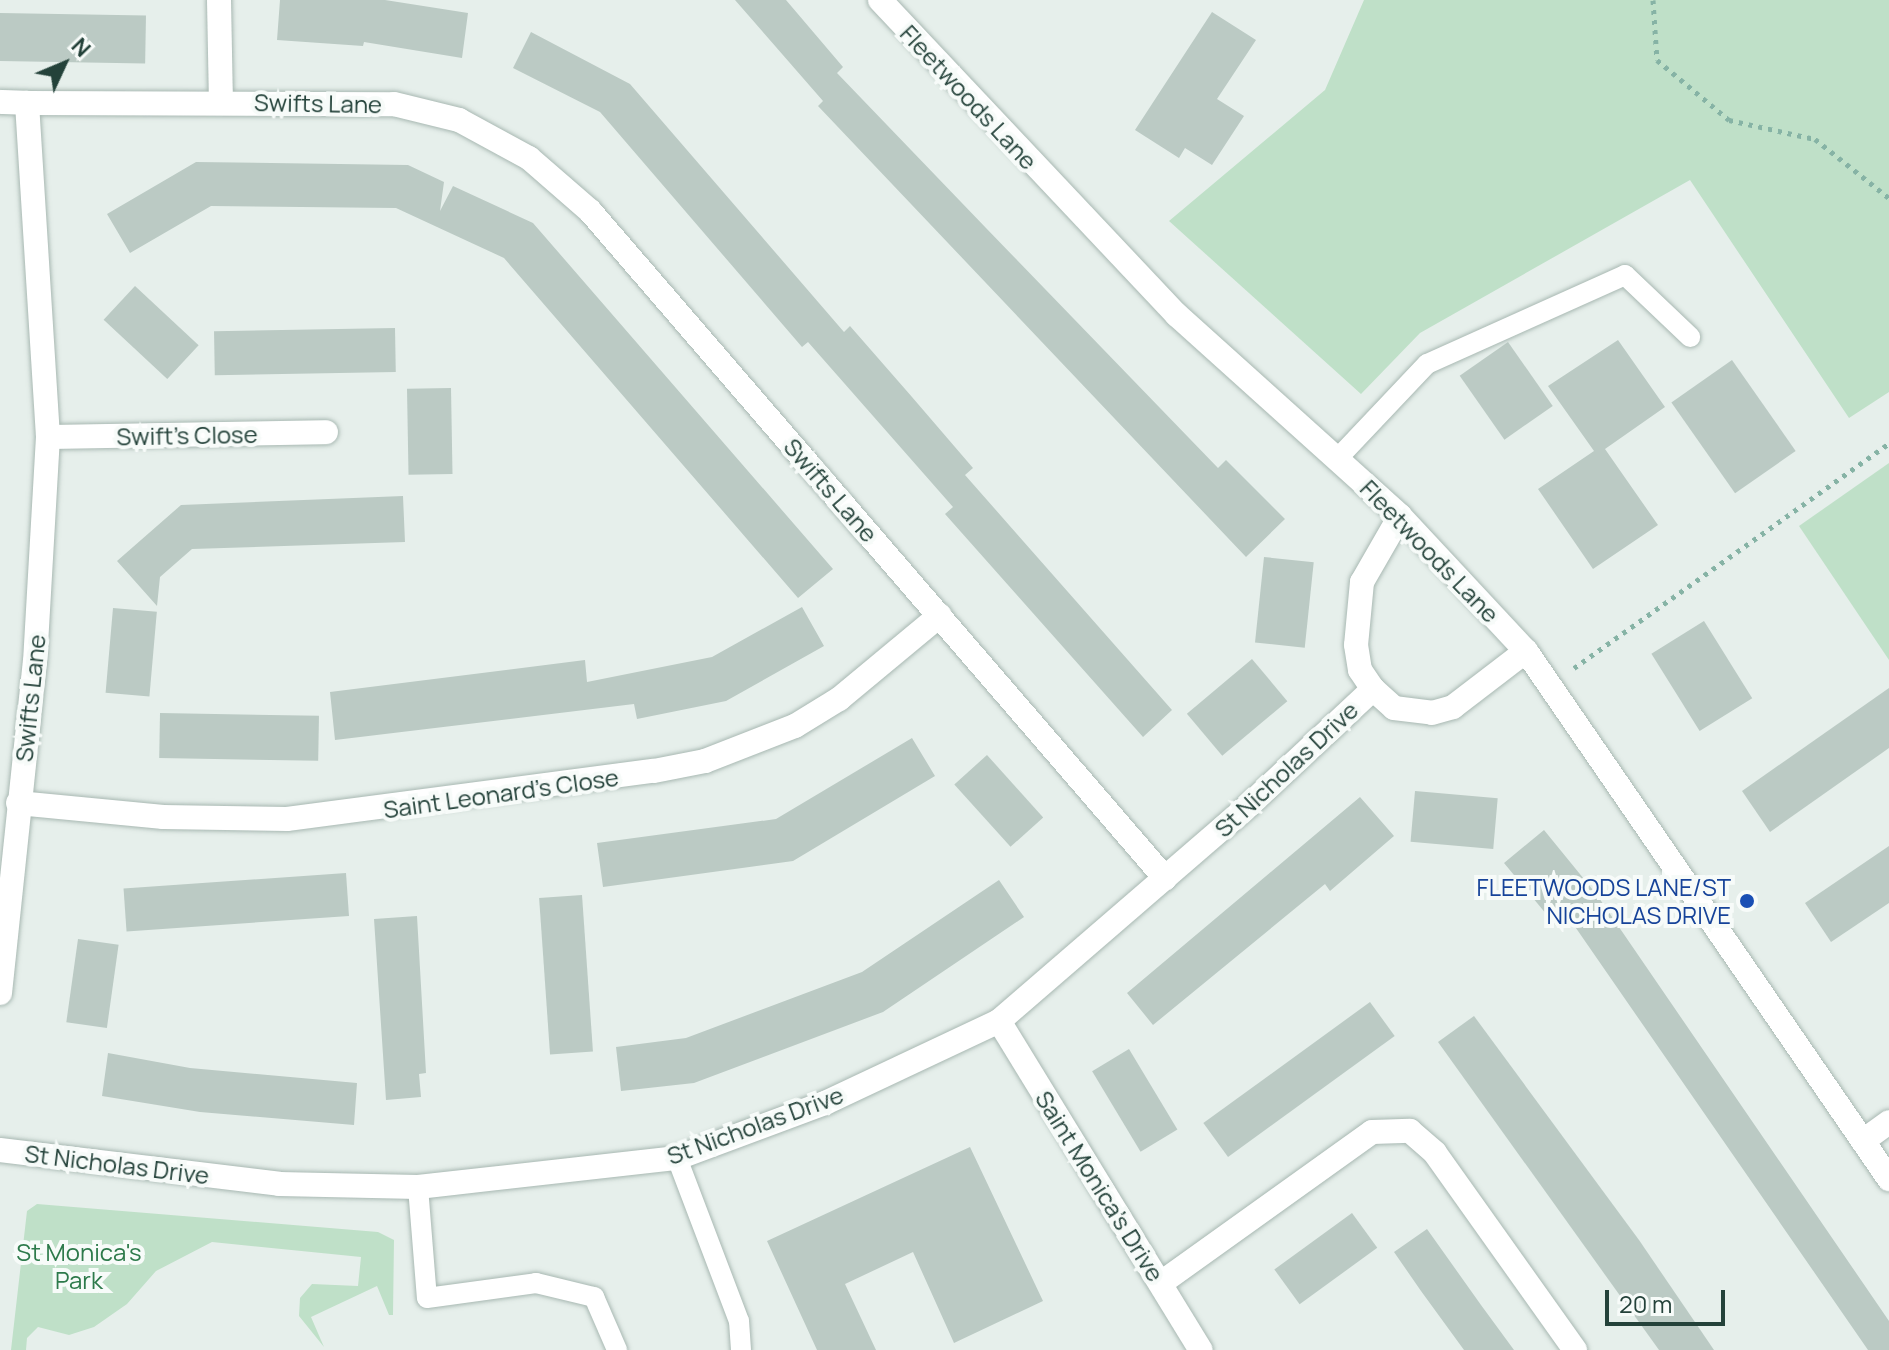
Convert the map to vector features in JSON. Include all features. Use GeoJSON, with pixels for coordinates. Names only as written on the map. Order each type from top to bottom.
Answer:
{"type":"FeatureCollection","features":[{"type":"Feature","properties":{"kind":"street"},"geometry":{"type":"LineString","coordinates":[[219,0],[221,102]]}},
{"type":"Feature","properties":{"kind":"street","name":"Fleetwoods Lane"},"geometry":{"type":"LineString","coordinates":[[880,0],[1177,315],[1339,457],[1400,516],[1526,651],[1552,683],[1889,1179]]}},
{"type":"Feature","properties":{"kind":"street"},"geometry":{"type":"LineString","coordinates":[[0,102],[27,103]]}},
{"type":"Feature","properties":{"kind":"street","name":"Swifts Lane"},"geometry":{"type":"LineString","coordinates":[[1,981],[35,662],[48,437],[27,103],[394,104],[459,120],[529,158],[590,211],[1165,878]]}},
{"type":"Feature","properties":{"kind":"street","name":"Swift's Close"},"geometry":{"type":"LineString","coordinates":[[48,437],[326,432]]}},
{"type":"Feature","properties":{"kind":"street","name":"St Nicholas Drive"},"geometry":{"type":"LineString","coordinates":[[1400,516],[1362,582],[1356,645],[1360,670],[1373,689],[1394,708],[1432,713],[1453,707],[1526,651]]}},
{"type":"Feature","properties":{"kind":"street","name":"Saint Leonard's Close"},"geometry":{"type":"LineString","coordinates":[[18,803],[215,820],[287,819],[654,771],[705,761],[795,726],[850,690],[940,615]]}},
{"type":"Feature","properties":{"kind":"street","name":"St Nicholas Drive"},"geometry":{"type":"LineString","coordinates":[[0,1150],[279,1184],[418,1187],[677,1158],[825,1103],[999,1021],[1165,878],[1373,689]]}},
{"type":"Feature","properties":{"kind":"street","name":"Saint Monica's Drive"},"geometry":{"type":"LineString","coordinates":[[999,1021],[1201,1350]]}},
{"type":"Feature","properties":{"kind":"street"},"geometry":{"type":"LineString","coordinates":[[1863,1141],[1889,1122]]}},
{"type":"Feature","properties":{"kind":"street"},"geometry":{"type":"LineString","coordinates":[[1161,1283],[1372,1132],[1410,1131],[1435,1153],[1575,1350]]}},
{"type":"Feature","properties":{"kind":"lane"},"geometry":{"type":"LineString","coordinates":[[1339,457],[1427,364],[1625,275],[1690,337]]}},
{"type":"Feature","properties":{"kind":"lane"},"geometry":{"type":"LineString","coordinates":[[677,1158],[739,1321],[741,1350]]}},
{"type":"Feature","properties":{"kind":"lane"},"geometry":{"type":"LineString","coordinates":[[418,1187],[427,1298],[536,1283],[594,1297],[617,1350]]}},
{"type":"Feature","properties":{"kind":"path"},"geometry":{"type":"LineString","coordinates":[[1653,0],[1657,60],[1729,120],[1815,139],[1889,198]]}},
{"type":"Feature","properties":{"kind":"path"},"geometry":{"type":"LineString","coordinates":[[1552,683],[1889,443]]}},
{"type":"Feature","properties":{"kind":"green space"},"geometry":{"type":"Polygon","coordinates":[[[1364,0],[1889,0],[1889,392],[1849,418],[1690,180],[1420,333],[1361,394],[1169,221],[1325,90],[1364,0]]]}},
{"type":"Feature","properties":{"kind":"green space"},"geometry":{"type":"Polygon","coordinates":[[[1889,463],[1889,660],[1799,526],[1889,463]]]}},
{"type":"Feature","properties":{"kind":"green space","name":"St Monica's Park"},"geometry":{"type":"Polygon","coordinates":[[[37,1204],[378,1232],[394,1240],[393,1315],[389,1315],[377,1286],[311,1317],[324,1347],[299,1316],[300,1298],[312,1284],[358,1286],[361,1257],[212,1242],[156,1271],[127,1304],[94,1327],[69,1335],[38,1327],[27,1338],[26,1350],[11,1350],[27,1211],[37,1204]]]}},
{"type":"Feature","properties":{"kind":"building"},"geometry":{"type":"Polygon","coordinates":[[[280,0],[385,0],[468,13],[462,58],[364,42],[363,46],[277,40],[280,0]]]}},
{"type":"Feature","properties":{"kind":"building"},"geometry":{"type":"Polygon","coordinates":[[[735,0],[786,0],[843,67],[837,73],[986,228],[1218,468],[1226,460],[1285,519],[1246,557],[818,106],[823,101],[735,0]]]}},
{"type":"Feature","properties":{"kind":"building"},"geometry":{"type":"Polygon","coordinates":[[[1212,12],[1256,40],[1217,99],[1244,116],[1212,165],[1185,148],[1179,158],[1135,130],[1212,12]]]}},
{"type":"Feature","properties":{"kind":"building"},"geometry":{"type":"Polygon","coordinates":[[[0,13],[146,16],[145,64],[0,61],[0,13]]]}},
{"type":"Feature","properties":{"kind":"building"},"geometry":{"type":"Polygon","coordinates":[[[531,32],[630,84],[844,332],[850,326],[912,397],[973,468],[965,475],[1172,710],[1143,737],[945,514],[953,507],[808,342],[802,347],[600,112],[513,68],[531,32]]]}},
{"type":"Feature","properties":{"kind":"building"},"geometry":{"type":"Polygon","coordinates":[[[196,162],[408,165],[444,182],[440,211],[453,186],[533,223],[833,569],[798,598],[504,258],[396,208],[211,206],[130,253],[107,214],[196,162]]]}},
{"type":"Feature","properties":{"kind":"building"},"geometry":{"type":"Polygon","coordinates":[[[135,286],[199,345],[167,379],[104,320],[135,286]]]}},
{"type":"Feature","properties":{"kind":"building"},"geometry":{"type":"Polygon","coordinates":[[[395,328],[396,372],[215,375],[214,331],[395,328]]]}},
{"type":"Feature","properties":{"kind":"building"},"geometry":{"type":"Polygon","coordinates":[[[1618,340],[1665,407],[1605,449],[1658,525],[1593,569],[1538,489],[1594,451],[1548,386],[1618,340]]]}},
{"type":"Feature","properties":{"kind":"building"},"geometry":{"type":"Polygon","coordinates":[[[1508,342],[1553,406],[1504,440],[1460,376],[1508,342]]]}},
{"type":"Feature","properties":{"kind":"building"},"geometry":{"type":"Polygon","coordinates":[[[1732,360],[1796,451],[1735,493],[1671,402],[1732,360]]]}},
{"type":"Feature","properties":{"kind":"building"},"geometry":{"type":"Polygon","coordinates":[[[451,388],[453,474],[409,475],[407,389],[451,388]]]}},
{"type":"Feature","properties":{"kind":"building"},"geometry":{"type":"Polygon","coordinates":[[[403,496],[405,542],[192,549],[160,577],[157,606],[117,561],[181,505],[403,496]]]}},
{"type":"Feature","properties":{"kind":"building"},"geometry":{"type":"Polygon","coordinates":[[[1264,557],[1314,562],[1305,648],[1255,643],[1264,557]]]}},
{"type":"Feature","properties":{"kind":"building"},"geometry":{"type":"Polygon","coordinates":[[[802,607],[824,646],[726,701],[637,719],[634,704],[335,740],[330,692],[585,660],[587,682],[712,657],[802,607]]]}},
{"type":"Feature","properties":{"kind":"building"},"geometry":{"type":"Polygon","coordinates":[[[113,608],[157,612],[149,697],[106,693],[113,608]]]}},
{"type":"Feature","properties":{"kind":"building"},"geometry":{"type":"Polygon","coordinates":[[[1704,621],[1752,698],[1700,731],[1651,654],[1704,621]]]}},
{"type":"Feature","properties":{"kind":"building"},"geometry":{"type":"Polygon","coordinates":[[[1252,659],[1287,701],[1222,756],[1187,714],[1252,659]]]}},
{"type":"Feature","properties":{"kind":"building"},"geometry":{"type":"Polygon","coordinates":[[[1889,688],[1889,748],[1770,832],[1742,791],[1889,688]]]}},
{"type":"Feature","properties":{"kind":"building"},"geometry":{"type":"Polygon","coordinates":[[[160,713],[319,716],[318,761],[159,758],[160,713]]]}},
{"type":"Feature","properties":{"kind":"building"},"geometry":{"type":"Polygon","coordinates":[[[912,738],[935,776],[793,861],[603,887],[597,843],[776,819],[912,738]]]}},
{"type":"Feature","properties":{"kind":"building"},"geometry":{"type":"Polygon","coordinates":[[[987,755],[1043,817],[1011,847],[954,784],[987,755]]]}},
{"type":"Feature","properties":{"kind":"building"},"geometry":{"type":"Polygon","coordinates":[[[1415,791],[1498,798],[1493,849],[1411,842],[1415,791]]]}},
{"type":"Feature","properties":{"kind":"building"},"geometry":{"type":"Polygon","coordinates":[[[1360,797],[1394,836],[1330,891],[1325,884],[1153,1025],[1127,993],[1360,797]]]}},
{"type":"Feature","properties":{"kind":"building"},"geometry":{"type":"Polygon","coordinates":[[[1544,830],[1597,895],[1889,1321],[1889,1350],[1868,1350],[1569,918],[1557,927],[1504,863],[1544,830]]]}},
{"type":"Feature","properties":{"kind":"building"},"geometry":{"type":"Polygon","coordinates":[[[1889,846],[1889,903],[1831,942],[1805,903],[1889,846]]]}},
{"type":"Feature","properties":{"kind":"building"},"geometry":{"type":"Polygon","coordinates":[[[346,873],[349,916],[127,931],[124,889],[346,873]]]}},
{"type":"Feature","properties":{"kind":"building"},"geometry":{"type":"Polygon","coordinates":[[[999,880],[1024,917],[883,1012],[694,1083],[621,1091],[616,1047],[686,1038],[862,972],[999,880]]]}},
{"type":"Feature","properties":{"kind":"building"},"geometry":{"type":"Polygon","coordinates":[[[582,895],[593,1052],[550,1055],[539,898],[582,895]]]}},
{"type":"Feature","properties":{"kind":"building"},"geometry":{"type":"Polygon","coordinates":[[[417,916],[426,1073],[419,1074],[421,1097],[386,1100],[374,919],[417,916]]]}},
{"type":"Feature","properties":{"kind":"building"},"geometry":{"type":"Polygon","coordinates":[[[78,939],[119,945],[107,1028],[66,1022],[78,939]]]}},
{"type":"Feature","properties":{"kind":"building"},"geometry":{"type":"Polygon","coordinates":[[[1370,1002],[1395,1036],[1228,1157],[1203,1123],[1370,1002]]]}},
{"type":"Feature","properties":{"kind":"building"},"geometry":{"type":"Polygon","coordinates":[[[1474,1016],[1639,1240],[1714,1350],[1659,1350],[1438,1042],[1474,1016]]]}},
{"type":"Feature","properties":{"kind":"building"},"geometry":{"type":"Polygon","coordinates":[[[1129,1049],[1177,1130],[1141,1152],[1092,1071],[1129,1049]]]}},
{"type":"Feature","properties":{"kind":"building"},"geometry":{"type":"Polygon","coordinates":[[[108,1053],[190,1068],[357,1083],[354,1125],[200,1112],[102,1096],[108,1053]]]}},
{"type":"Feature","properties":{"kind":"building"},"geometry":{"type":"Polygon","coordinates":[[[970,1147],[1043,1301],[954,1343],[913,1252],[845,1284],[876,1350],[817,1350],[767,1241],[970,1147]]]}},
{"type":"Feature","properties":{"kind":"building"},"geometry":{"type":"Polygon","coordinates":[[[1352,1213],[1377,1248],[1300,1304],[1274,1269],[1352,1213]]]}},
{"type":"Feature","properties":{"kind":"building"},"geometry":{"type":"Polygon","coordinates":[[[1427,1229],[1514,1350],[1464,1350],[1421,1291],[1394,1252],[1427,1229]]]}},
{"type":"Feature","properties":{"kind":"place","name":"FLEETWOODS LANE/ST NICHOLAS DRIVE"},"geometry":{"type":"Point","coordinates":[1747,901]}}]}
